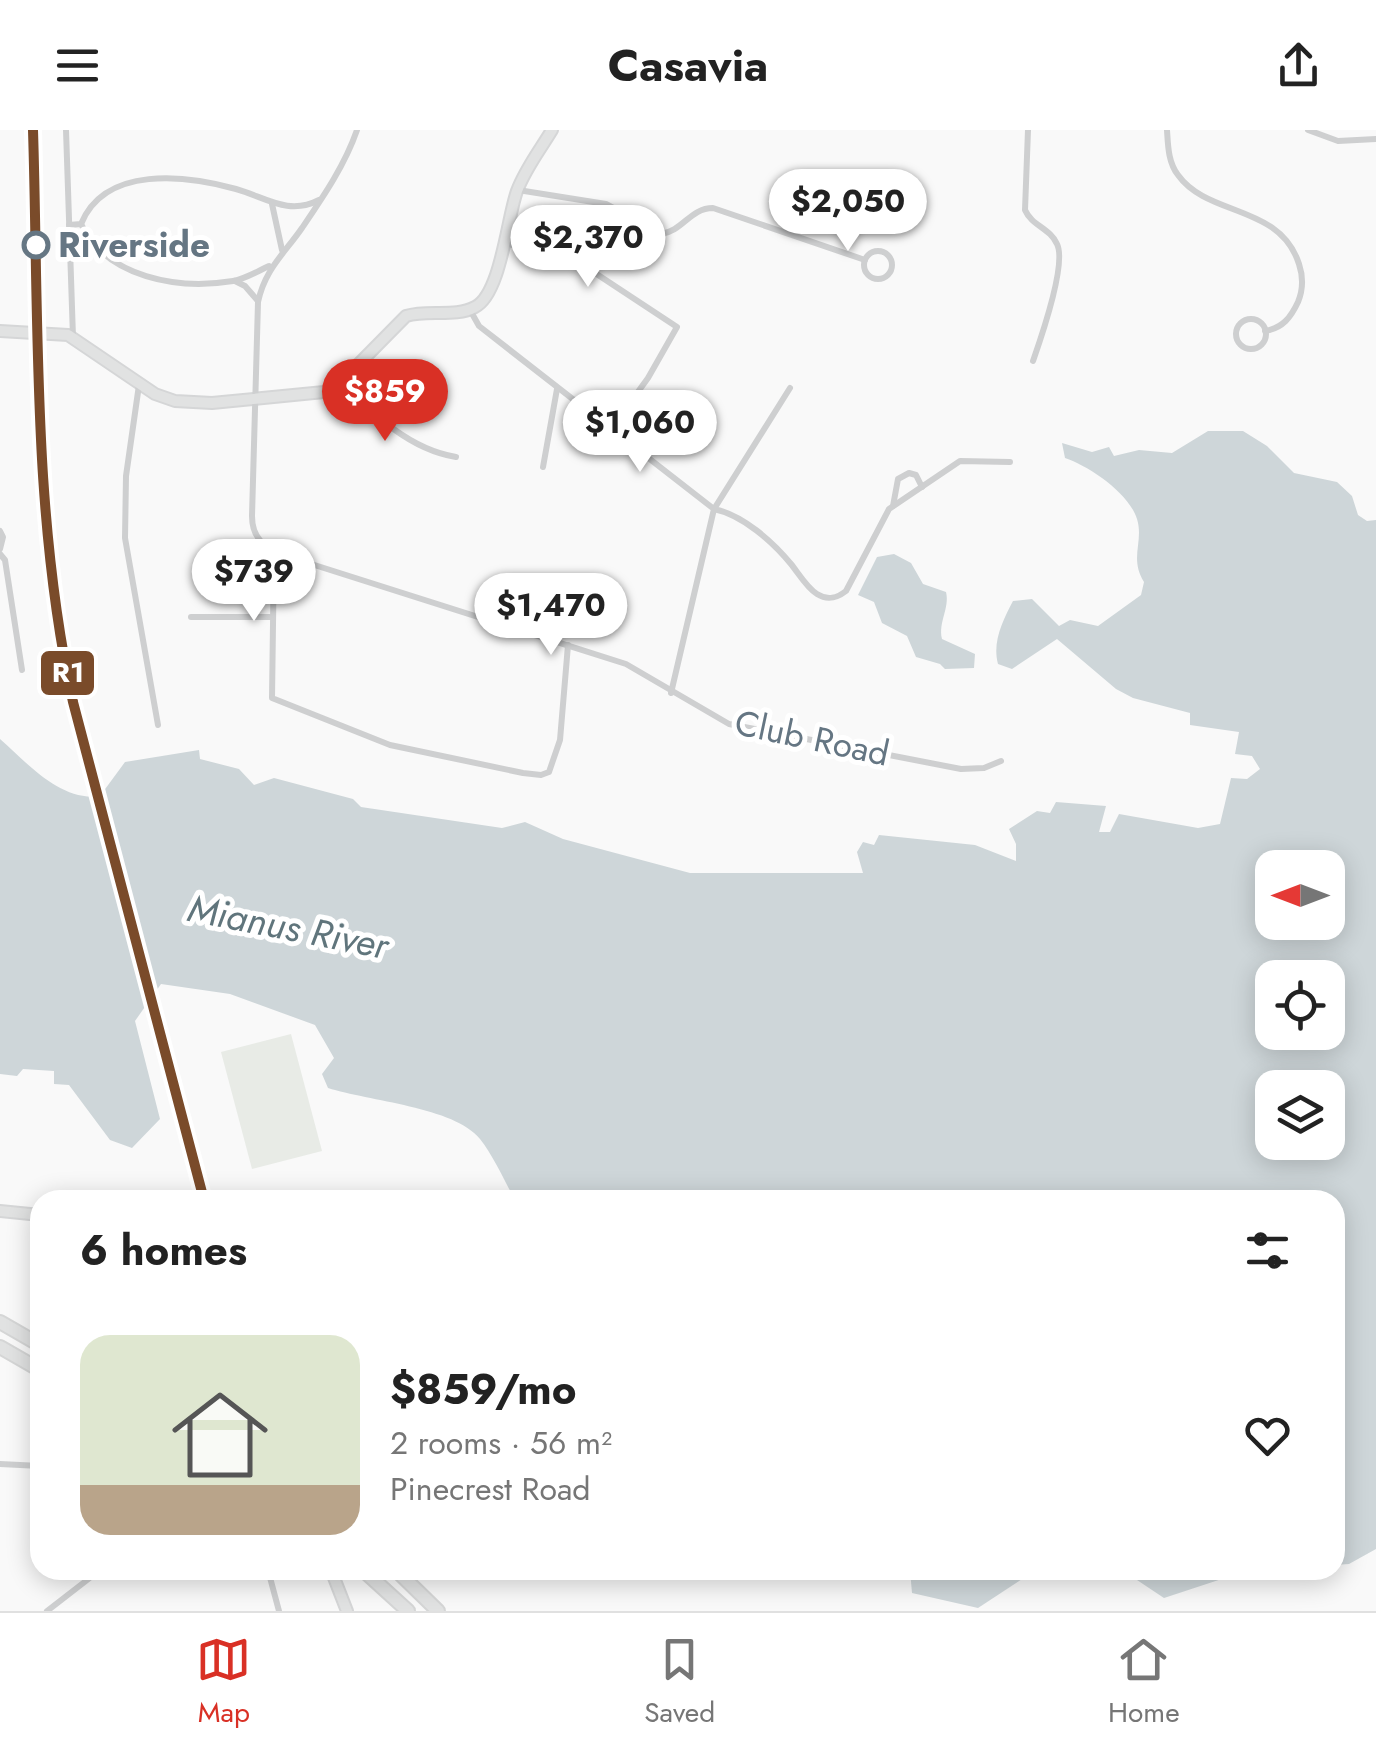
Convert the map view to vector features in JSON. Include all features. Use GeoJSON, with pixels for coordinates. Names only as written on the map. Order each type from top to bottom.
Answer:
{"type":"FeatureCollection","features":[{"type":"Feature","properties":{"kind":"highway"},"geometry":{"type":"LineString","coordinates":[[0,1322],[30,1339]]}},
{"type":"Feature","properties":{"kind":"highway"},"geometry":{"type":"LineString","coordinates":[[0,1346],[30,1364]]}},
{"type":"Feature","properties":{"kind":"highway"},"geometry":{"type":"LineString","coordinates":[[374,1580],[404,1608]]}},
{"type":"Feature","properties":{"kind":"highway"},"geometry":{"type":"LineString","coordinates":[[407,1580],[442,1611]]}},
{"type":"Feature","properties":{"kind":"street"},"geometry":{"type":"LineString","coordinates":[[66,130],[67,335]]}},
{"type":"Feature","properties":{"kind":"street"},"geometry":{"type":"LineString","coordinates":[[357,130],[347,156],[320,200],[272,265],[258,302],[252,524],[257,538],[274,551],[272,698],[390,745],[541,776],[554,764],[560,740],[568,645]]}},
{"type":"Feature","properties":{"kind":"street"},"geometry":{"type":"LineString","coordinates":[[2,331],[67,335],[139,386],[182,402],[324,392],[346,380],[406,316],[470,310],[483,302],[493,283],[517,190],[552,130]]}},
{"type":"Feature","properties":{"kind":"street"},"geometry":{"type":"LineString","coordinates":[[1028,130],[1025,210],[1030,221],[1054,240],[1060,257],[1034,360]]}},
{"type":"Feature","properties":{"kind":"street"},"geometry":{"type":"LineString","coordinates":[[1167,130],[1172,163],[1185,182],[1268,224],[1295,254],[1301,270],[1302,293],[1291,317],[1265,331],[1262,344],[1250,349],[1236,337],[1239,324],[1251,319],[1263,325],[1265,331]]}},
{"type":"Feature","properties":{"kind":"street"},"geometry":{"type":"LineString","coordinates":[[1308,130],[1338,141],[1376,139]]}},
{"type":"Feature","properties":{"kind":"street"},"geometry":{"type":"LineString","coordinates":[[272,265],[235,281],[174,282],[142,275],[97,250],[82,224],[88,207],[100,196],[115,188],[155,179],[219,185],[272,204],[298,206],[320,200]]}},
{"type":"Feature","properties":{"kind":"street"},"geometry":{"type":"LineString","coordinates":[[517,190],[606,204],[661,234],[671,233],[700,208],[713,208],[865,260]]}},
{"type":"Feature","properties":{"kind":"street"},"geometry":{"type":"LineString","coordinates":[[272,204],[282,250]]}},
{"type":"Feature","properties":{"kind":"street"},"geometry":{"type":"LineString","coordinates":[[69,225],[82,224]]}},
{"type":"Feature","properties":{"kind":"street"},"geometry":{"type":"LineString","coordinates":[[504,243],[589,268],[677,327],[648,378],[611,428]]}},
{"type":"Feature","properties":{"kind":"street"},"geometry":{"type":"LineString","coordinates":[[872,252],[883,252],[891,260],[891,270],[884,278],[873,279],[865,271],[865,260],[872,252]]}},
{"type":"Feature","properties":{"kind":"street"},"geometry":{"type":"LineString","coordinates":[[235,281],[245,286],[258,302]]}},
{"type":"Feature","properties":{"kind":"street"},"geometry":{"type":"LineString","coordinates":[[470,310],[478,326],[557,389],[714,509],[725,511],[780,550],[813,592],[837,598],[846,591],[880,522],[893,507],[960,460],[1010,462]]}},
{"type":"Feature","properties":{"kind":"street"},"geometry":{"type":"LineString","coordinates":[[346,380],[363,405],[400,433],[427,448],[456,457]]}},
{"type":"Feature","properties":{"kind":"street"},"geometry":{"type":"LineString","coordinates":[[139,386],[126,476],[125,538],[158,725]]}},
{"type":"Feature","properties":{"kind":"street"},"geometry":{"type":"LineString","coordinates":[[671,692],[714,509],[790,388]]}},
{"type":"Feature","properties":{"kind":"street"},"geometry":{"type":"LineString","coordinates":[[543,467],[557,389]]}},
{"type":"Feature","properties":{"kind":"street"},"geometry":{"type":"LineString","coordinates":[[893,507],[898,478],[916,475],[922,487]]}},
{"type":"Feature","properties":{"kind":"street"},"geometry":{"type":"LineString","coordinates":[[0,531],[0,551],[5,560],[22,670]]}},
{"type":"Feature","properties":{"kind":"street","name":"Club Road"},"geometry":{"type":"LineString","coordinates":[[274,551],[626,664],[729,724],[961,769],[984,768],[1001,761]]}},
{"type":"Feature","properties":{"kind":"street"},"geometry":{"type":"LineString","coordinates":[[192,617],[273,617]]}},
{"type":"Feature","properties":{"kind":"street"},"geometry":{"type":"LineString","coordinates":[[0,1212],[30,1214]]}},
{"type":"Feature","properties":{"kind":"street"},"geometry":{"type":"LineString","coordinates":[[0,1464],[30,1466]]}},
{"type":"Feature","properties":{"kind":"street"},"geometry":{"type":"LineString","coordinates":[[47,1611],[86,1580]]}},
{"type":"Feature","properties":{"kind":"street"},"geometry":{"type":"LineString","coordinates":[[271,1580],[279,1611]]}},
{"type":"Feature","properties":{"kind":"street"},"geometry":{"type":"LineString","coordinates":[[334,1580],[347,1611]]}},
{"type":"Feature","properties":{"kind":"shaded area"},"geometry":{"type":"Polygon","coordinates":[[[291,1034],[322,1151],[252,1169],[221,1052],[291,1034]]]}},
{"type":"Feature","properties":{"kind":"water","name":"Mianus River"},"geometry":{"type":"Polygon","coordinates":[[[1208,431],[1243,431],[1267,446],[1294,473],[1337,482],[1352,496],[1358,515],[1367,521],[1376,520],[1376,1549],[1349,1564],[1345,1564],[1345,1190],[510,1190],[485,1146],[468,1128],[431,1112],[328,1088],[322,1074],[334,1058],[315,1025],[230,994],[161,984],[135,1021],[160,1119],[132,1148],[110,1140],[69,1085],[54,1084],[54,1071],[23,1069],[17,1076],[0,1074],[0,739],[58,787],[86,796],[100,796],[125,762],[199,750],[200,759],[239,769],[254,785],[274,778],[353,799],[361,807],[502,828],[525,822],[563,839],[690,873],[863,873],[857,852],[863,842],[874,845],[879,835],[975,845],[1016,861],[1016,844],[1009,829],[1037,811],[1050,813],[1056,802],[1106,806],[1099,832],[1110,832],[1119,814],[1198,828],[1220,824],[1231,778],[1247,779],[1260,769],[1252,756],[1235,754],[1239,732],[1190,725],[1190,713],[1133,698],[1116,689],[1057,639],[1012,669],[998,664],[999,631],[1013,601],[1032,599],[1059,626],[1070,620],[1098,626],[1141,595],[1144,582],[1137,558],[1139,527],[1133,509],[1107,482],[1065,458],[1062,443],[1092,452],[1109,447],[1114,456],[1139,450],[1172,453],[1208,431]]]}},
{"type":"Feature","properties":{"kind":"water"},"geometry":{"type":"Polygon","coordinates":[[[894,554],[911,563],[923,584],[946,592],[942,639],[975,654],[974,668],[945,669],[916,657],[907,636],[882,623],[874,602],[858,595],[877,557],[894,554]]]}},
{"type":"Feature","properties":{"kind":"water"},"geometry":{"type":"Polygon","coordinates":[[[911,1580],[1021,1580],[978,1608],[912,1593],[911,1580]]]}},
{"type":"Feature","properties":{"kind":"water"},"geometry":{"type":"Polygon","coordinates":[[[1137,1580],[1219,1580],[1164,1598],[1137,1580]]]}},
{"type":"Feature","properties":{"kind":"transit line","name":"R1"},"geometry":{"type":"LineString","coordinates":[[33,130],[40,417],[50,560],[60,632],[73,702],[201,1190]]}},
{"type":"Feature","properties":{"kind":"place","name":"Riverside"},"geometry":{"type":"Point","coordinates":[36,245]}}]}
